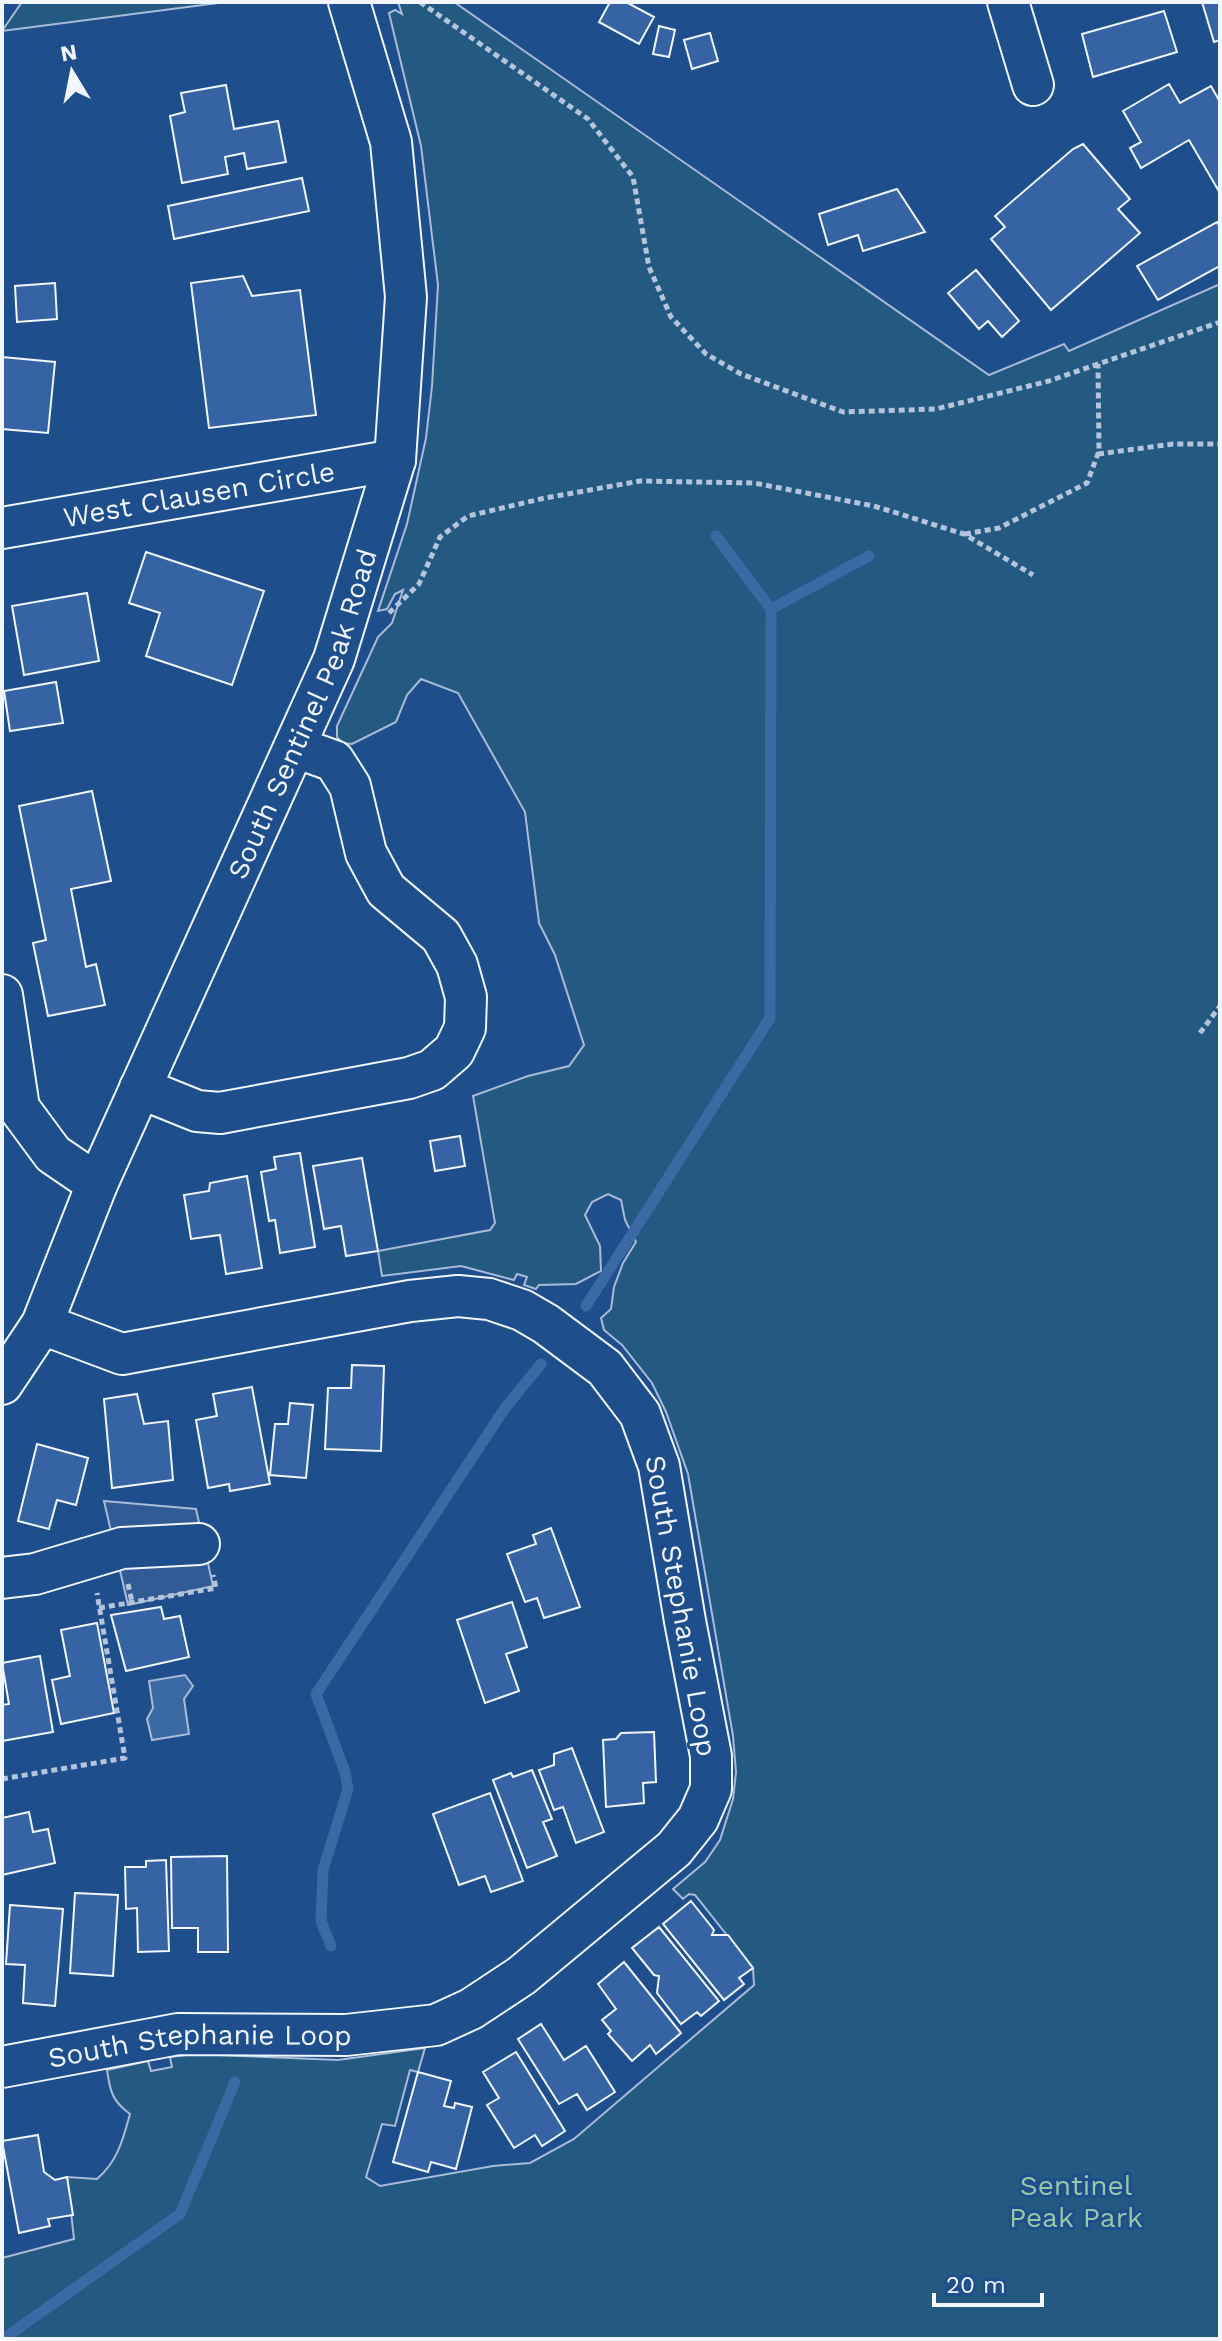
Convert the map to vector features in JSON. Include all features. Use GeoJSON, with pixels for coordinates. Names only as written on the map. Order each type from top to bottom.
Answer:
{"type":"FeatureCollection","features":[{"type":"Feature","properties":{"kind":"street","name":"South Sentinel Peak Road"},"geometry":{"type":"LineString","coordinates":[[2,1384],[42,1324],[97,1184],[334,659],[395,460],[406,297],[391,142],[349,2]]}},
{"type":"Feature","properties":{"kind":"street"},"geometry":{"type":"LineString","coordinates":[[1008,2],[1033,85]]}},
{"type":"Feature","properties":{"kind":"street","name":"West Clausen Circle"},"geometry":{"type":"LineString","coordinates":[[2,528],[395,460]]}},
{"type":"Feature","properties":{"kind":"street"},"geometry":{"type":"LineString","coordinates":[[140,1088],[197,1111],[235,1111],[409,1078],[432,1070],[454,1051],[465,1028],[466,997],[457,965],[441,936],[386,890],[366,853],[350,786],[334,761],[295,747]]}},
{"type":"Feature","properties":{"kind":"street"},"geometry":{"type":"LineString","coordinates":[[2,995],[19,1108],[53,1154],[97,1184]]}},
{"type":"Feature","properties":{"kind":"street","name":"South Stephanie Loop"},"geometry":{"type":"LineString","coordinates":[[2,2067],[178,2034],[346,2035],[436,2025],[471,2009],[521,1976],[674,1849],[698,1819],[711,1789],[711,1756],[659,1466],[651,1441],[640,1414],[605,1368],[546,1324],[522,1310],[489,1299],[458,1296],[410,1301],[122,1354],[42,1324]]}},
{"type":"Feature","properties":{"kind":"street"},"geometry":{"type":"LineString","coordinates":[[2,1578],[35,1574],[122,1548],[199,1544]]}},
{"type":"Feature","properties":{"kind":"path"},"geometry":{"type":"LineString","coordinates":[[420,2],[588,119],[633,177],[649,267],[671,317],[706,354],[741,374],[843,412],[936,409],[1049,381],[1220,322]]}},
{"type":"Feature","properties":{"kind":"path"},"geometry":{"type":"LineString","coordinates":[[964,534],[999,528],[1087,483],[1098,454],[1098,364]]}},
{"type":"Feature","properties":{"kind":"path"},"geometry":{"type":"LineString","coordinates":[[1098,454],[1173,444],[1220,444]]}},
{"type":"Feature","properties":{"kind":"path"},"geometry":{"type":"LineString","coordinates":[[349,611],[385,617],[419,584],[440,537],[468,516],[640,481],[754,483],[874,506],[964,534],[1033,575]]}},
{"type":"Feature","properties":{"kind":"path"},"geometry":{"type":"LineString","coordinates":[[1200,1033],[1220,1006]]}},
{"type":"Feature","properties":{"kind":"path"},"geometry":{"type":"LineString","coordinates":[[99,1608],[216,1588],[207,1544],[199,1544]]}},
{"type":"Feature","properties":{"kind":"path"},"geometry":{"type":"LineString","coordinates":[[2,1779],[125,1758],[90,1557]]}},
{"type":"Feature","properties":{"kind":"green space"},"geometry":{"type":"Polygon","coordinates":[[[22,2],[226,2],[2,31],[22,2]]]}},
{"type":"Feature","properties":{"kind":"green space","name":"Sentinel Peak Park"},"geometry":{"type":"Polygon","coordinates":[[[398,2],[454,2],[989,375],[1064,344],[1069,351],[1220,284],[1220,2339],[2,2339],[2,2258],[74,2239],[67,2177],[97,2179],[110,2165],[122,2141],[130,2114],[113,2095],[107,2070],[148,2061],[151,2071],[172,2067],[170,2057],[195,2054],[338,2060],[425,2048],[418,2072],[410,2070],[395,2126],[382,2124],[366,2177],[380,2186],[493,2166],[530,2163],[574,2139],[754,1985],[753,1968],[695,1895],[689,1894],[683,1899],[673,1889],[705,1862],[720,1840],[733,1799],[736,1772],[733,1736],[688,1474],[652,1383],[622,1345],[604,1330],[601,1318],[611,1309],[614,1287],[623,1263],[636,1242],[625,1220],[621,1200],[608,1194],[592,1202],[585,1215],[600,1246],[601,1271],[576,1284],[539,1285],[536,1289],[524,1285],[527,1277],[517,1274],[514,1280],[461,1266],[382,1276],[378,1251],[490,1230],[495,1223],[473,1096],[528,1076],[569,1066],[584,1045],[555,955],[539,923],[525,812],[458,693],[421,679],[407,695],[396,722],[352,744],[342,743],[337,737],[337,726],[378,637],[392,623],[403,590],[395,594],[387,609],[378,611],[407,524],[426,438],[432,386],[438,285],[421,146],[389,13],[395,10],[402,14],[398,2]]]}},
{"type":"Feature","properties":{"kind":"shaded area"},"geometry":{"type":"Polygon","coordinates":[[[104,1501],[196,1509],[213,1586],[128,1605],[104,1501]]]}},
{"type":"Feature","properties":{"kind":"shaded area"},"geometry":{"type":"Polygon","coordinates":[[[185,1675],[193,1686],[184,1699],[189,1734],[152,1740],[147,1719],[153,1708],[149,1681],[185,1675]]]}},
{"type":"Feature","properties":{"kind":"building"},"geometry":{"type":"Polygon","coordinates":[[[610,2],[626,2],[654,17],[639,44],[599,22],[610,2]]]}},
{"type":"Feature","properties":{"kind":"building"},"geometry":{"type":"Polygon","coordinates":[[[1202,2],[1220,2],[1220,40],[1214,42],[1202,2]]]}},
{"type":"Feature","properties":{"kind":"building"},"geometry":{"type":"Polygon","coordinates":[[[1164,11],[1177,52],[1093,77],[1082,34],[1164,11]]]}},
{"type":"Feature","properties":{"kind":"building"},"geometry":{"type":"Polygon","coordinates":[[[659,26],[675,30],[669,57],[653,54],[659,26]]]}},
{"type":"Feature","properties":{"kind":"building"},"geometry":{"type":"Polygon","coordinates":[[[710,33],[718,61],[692,69],[684,40],[710,33]]]}},
{"type":"Feature","properties":{"kind":"building"},"geometry":{"type":"Polygon","coordinates":[[[1169,84],[1180,103],[1211,86],[1220,102],[1220,193],[1189,140],[1141,168],[1130,148],[1141,142],[1123,111],[1169,84]]]}},
{"type":"Feature","properties":{"kind":"building"},"geometry":{"type":"Polygon","coordinates":[[[226,85],[234,129],[278,121],[286,162],[247,169],[244,153],[225,157],[228,174],[182,183],[170,116],[185,112],[181,93],[226,85]]]}},
{"type":"Feature","properties":{"kind":"building"},"geometry":{"type":"Polygon","coordinates":[[[1083,144],[1130,199],[1118,209],[1140,233],[1051,310],[991,239],[1005,227],[995,216],[1073,149],[1083,144]]]}},
{"type":"Feature","properties":{"kind":"building"},"geometry":{"type":"Polygon","coordinates":[[[302,178],[309,211],[174,239],[168,206],[302,178]]]}},
{"type":"Feature","properties":{"kind":"building"},"geometry":{"type":"Polygon","coordinates":[[[897,189],[925,232],[863,251],[858,235],[828,245],[819,214],[897,189]]]}},
{"type":"Feature","properties":{"kind":"building"},"geometry":{"type":"Polygon","coordinates":[[[1217,222],[1220,227],[1220,266],[1158,300],[1137,266],[1217,222]]]}},
{"type":"Feature","properties":{"kind":"building"},"geometry":{"type":"Polygon","coordinates":[[[976,270],[1019,321],[1002,337],[988,321],[979,329],[948,293],[976,270]]]}},
{"type":"Feature","properties":{"kind":"building"},"geometry":{"type":"Polygon","coordinates":[[[243,276],[252,296],[300,290],[316,415],[209,428],[191,283],[243,276]]]}},
{"type":"Feature","properties":{"kind":"building"},"geometry":{"type":"Polygon","coordinates":[[[55,283],[57,319],[17,322],[15,286],[55,283]]]}},
{"type":"Feature","properties":{"kind":"building"},"geometry":{"type":"Polygon","coordinates":[[[2,357],[55,362],[48,433],[2,429],[2,357]]]}},
{"type":"Feature","properties":{"kind":"building"},"geometry":{"type":"Polygon","coordinates":[[[146,552],[264,591],[232,685],[146,656],[160,613],[129,603],[146,552]]]}},
{"type":"Feature","properties":{"kind":"building"},"geometry":{"type":"Polygon","coordinates":[[[87,593],[99,661],[24,675],[12,606],[87,593]]]}},
{"type":"Feature","properties":{"kind":"building"},"geometry":{"type":"Polygon","coordinates":[[[56,682],[63,723],[10,731],[4,691],[56,682]]]}},
{"type":"Feature","properties":{"kind":"building"},"geometry":{"type":"Polygon","coordinates":[[[92,791],[111,881],[71,889],[86,967],[96,964],[105,1005],[48,1016],[33,943],[46,940],[19,806],[92,791]]]}},
{"type":"Feature","properties":{"kind":"building"},"geometry":{"type":"Polygon","coordinates":[[[460,1136],[465,1166],[435,1171],[430,1141],[460,1136]]]}},
{"type":"Feature","properties":{"kind":"building"},"geometry":{"type":"Polygon","coordinates":[[[300,1153],[315,1247],[280,1253],[275,1220],[269,1221],[261,1172],[276,1169],[274,1157],[300,1153]]]}},
{"type":"Feature","properties":{"kind":"building"},"geometry":{"type":"Polygon","coordinates":[[[362,1158],[378,1251],[346,1256],[341,1226],[324,1229],[313,1166],[362,1158]]]}},
{"type":"Feature","properties":{"kind":"building"},"geometry":{"type":"Polygon","coordinates":[[[247,1176],[262,1268],[226,1274],[220,1235],[191,1239],[184,1195],[209,1191],[210,1183],[247,1176]]]}},
{"type":"Feature","properties":{"kind":"building"},"geometry":{"type":"Polygon","coordinates":[[[352,1365],[384,1366],[381,1451],[325,1449],[328,1388],[351,1388],[352,1365]]]}},
{"type":"Feature","properties":{"kind":"building"},"geometry":{"type":"Polygon","coordinates":[[[252,1387],[270,1484],[230,1491],[229,1484],[208,1488],[196,1420],[217,1416],[213,1394],[252,1387]]]}},
{"type":"Feature","properties":{"kind":"building"},"geometry":{"type":"Polygon","coordinates":[[[137,1394],[144,1424],[168,1421],[173,1480],[112,1488],[104,1399],[137,1394]]]}},
{"type":"Feature","properties":{"kind":"building"},"geometry":{"type":"Polygon","coordinates":[[[290,1403],[313,1405],[306,1478],[270,1475],[275,1424],[288,1424],[290,1403]]]}},
{"type":"Feature","properties":{"kind":"building"},"geometry":{"type":"Polygon","coordinates":[[[37,1444],[88,1458],[76,1505],[57,1500],[49,1529],[18,1521],[37,1444]]]}},
{"type":"Feature","properties":{"kind":"building"},"geometry":{"type":"Polygon","coordinates":[[[551,1528],[580,1607],[544,1618],[537,1598],[525,1602],[507,1554],[536,1544],[533,1535],[551,1528]]]}},
{"type":"Feature","properties":{"kind":"building"},"geometry":{"type":"Polygon","coordinates":[[[512,1602],[527,1647],[506,1654],[519,1691],[485,1703],[457,1620],[512,1602]]]}},
{"type":"Feature","properties":{"kind":"building"},"geometry":{"type":"Polygon","coordinates":[[[161,1607],[164,1619],[180,1616],[189,1657],[126,1671],[111,1615],[161,1607]]]}},
{"type":"Feature","properties":{"kind":"building"},"geometry":{"type":"Polygon","coordinates":[[[97,1623],[114,1713],[61,1724],[52,1680],[70,1676],[61,1630],[97,1623]]]}},
{"type":"Feature","properties":{"kind":"building"},"geometry":{"type":"Polygon","coordinates":[[[40,1656],[53,1732],[2,1741],[2,1705],[9,1704],[2,1663],[40,1656]]]}},
{"type":"Feature","properties":{"kind":"building"},"geometry":{"type":"Polygon","coordinates":[[[654,1732],[656,1782],[643,1783],[644,1803],[606,1807],[603,1740],[616,1739],[621,1733],[654,1732]]]}},
{"type":"Feature","properties":{"kind":"building"},"geometry":{"type":"Polygon","coordinates":[[[572,1748],[604,1832],[576,1843],[563,1807],[554,1810],[539,1770],[554,1765],[554,1754],[572,1748]]]}},
{"type":"Feature","properties":{"kind":"building"},"geometry":{"type":"Polygon","coordinates":[[[532,1770],[552,1819],[543,1822],[557,1856],[527,1868],[493,1780],[532,1770]]]}},
{"type":"Feature","properties":{"kind":"building"},"geometry":{"type":"Polygon","coordinates":[[[490,1793],[523,1881],[491,1892],[485,1876],[459,1885],[433,1814],[490,1793]]]}},
{"type":"Feature","properties":{"kind":"building"},"geometry":{"type":"Polygon","coordinates":[[[29,1812],[33,1832],[48,1829],[55,1863],[2,1875],[2,1818],[29,1812]]]}},
{"type":"Feature","properties":{"kind":"building"},"geometry":{"type":"Polygon","coordinates":[[[227,1856],[228,1952],[198,1952],[198,1928],[172,1928],[171,1857],[227,1856]]]}},
{"type":"Feature","properties":{"kind":"building"},"geometry":{"type":"Polygon","coordinates":[[[166,1860],[169,1951],[138,1952],[137,1908],[126,1909],[125,1867],[146,1867],[146,1861],[166,1860]]]}},
{"type":"Feature","properties":{"kind":"building"},"geometry":{"type":"Polygon","coordinates":[[[75,1893],[118,1895],[113,1976],[70,1973],[75,1893]]]}},
{"type":"Feature","properties":{"kind":"building"},"geometry":{"type":"Polygon","coordinates":[[[691,1901],[714,1930],[712,1935],[728,1935],[753,1968],[739,1978],[744,1984],[724,2000],[663,1924],[691,1901]]]}},
{"type":"Feature","properties":{"kind":"building"},"geometry":{"type":"Polygon","coordinates":[[[10,1905],[63,1909],[55,2006],[23,2003],[25,1965],[6,1964],[10,1905]]]}},
{"type":"Feature","properties":{"kind":"building"},"geometry":{"type":"Polygon","coordinates":[[[659,1927],[719,2001],[701,2016],[697,2012],[681,2024],[657,1993],[659,1976],[654,1975],[632,1948],[659,1927]]]}},
{"type":"Feature","properties":{"kind":"building"},"geometry":{"type":"Polygon","coordinates":[[[624,1962],[681,2033],[656,2054],[650,2045],[632,2061],[608,2034],[611,2031],[602,2020],[616,2009],[598,1984],[624,1962]]]}},
{"type":"Feature","properties":{"kind":"building"},"geometry":{"type":"Polygon","coordinates":[[[541,2024],[564,2060],[586,2046],[615,2092],[587,2110],[577,2094],[559,2104],[518,2039],[541,2024]]]}},
{"type":"Feature","properties":{"kind":"building"},"geometry":{"type":"Polygon","coordinates":[[[516,2052],[565,2131],[542,2146],[535,2135],[514,2148],[487,2105],[499,2098],[483,2072],[516,2052]]]}},
{"type":"Feature","properties":{"kind":"building"},"geometry":{"type":"Polygon","coordinates":[[[418,2072],[451,2081],[444,2106],[454,2108],[455,2103],[472,2107],[456,2169],[431,2162],[428,2172],[393,2162],[418,2072]]]}},
{"type":"Feature","properties":{"kind":"building"},"geometry":{"type":"Polygon","coordinates":[[[38,2135],[44,2172],[55,2180],[67,2177],[73,2215],[48,2219],[50,2226],[19,2233],[2,2141],[38,2135]]]}},
{"type":"Feature","properties":{"kind":"waterway"},"geometry":{"type":"LineString","coordinates":[[586,1306],[770,1018],[771,609],[716,536]]}},
{"type":"Feature","properties":{"kind":"waterway"},"geometry":{"type":"LineString","coordinates":[[771,609],[869,556]]}},
{"type":"Feature","properties":{"kind":"waterway"},"geometry":{"type":"LineString","coordinates":[[331,1946],[321,1921],[323,1870],[348,1789],[345,1772],[316,1694],[505,1408],[541,1364]]}},
{"type":"Feature","properties":{"kind":"waterway"},"geometry":{"type":"LineString","coordinates":[[3,2339],[180,2214],[235,2082]]}}]}
